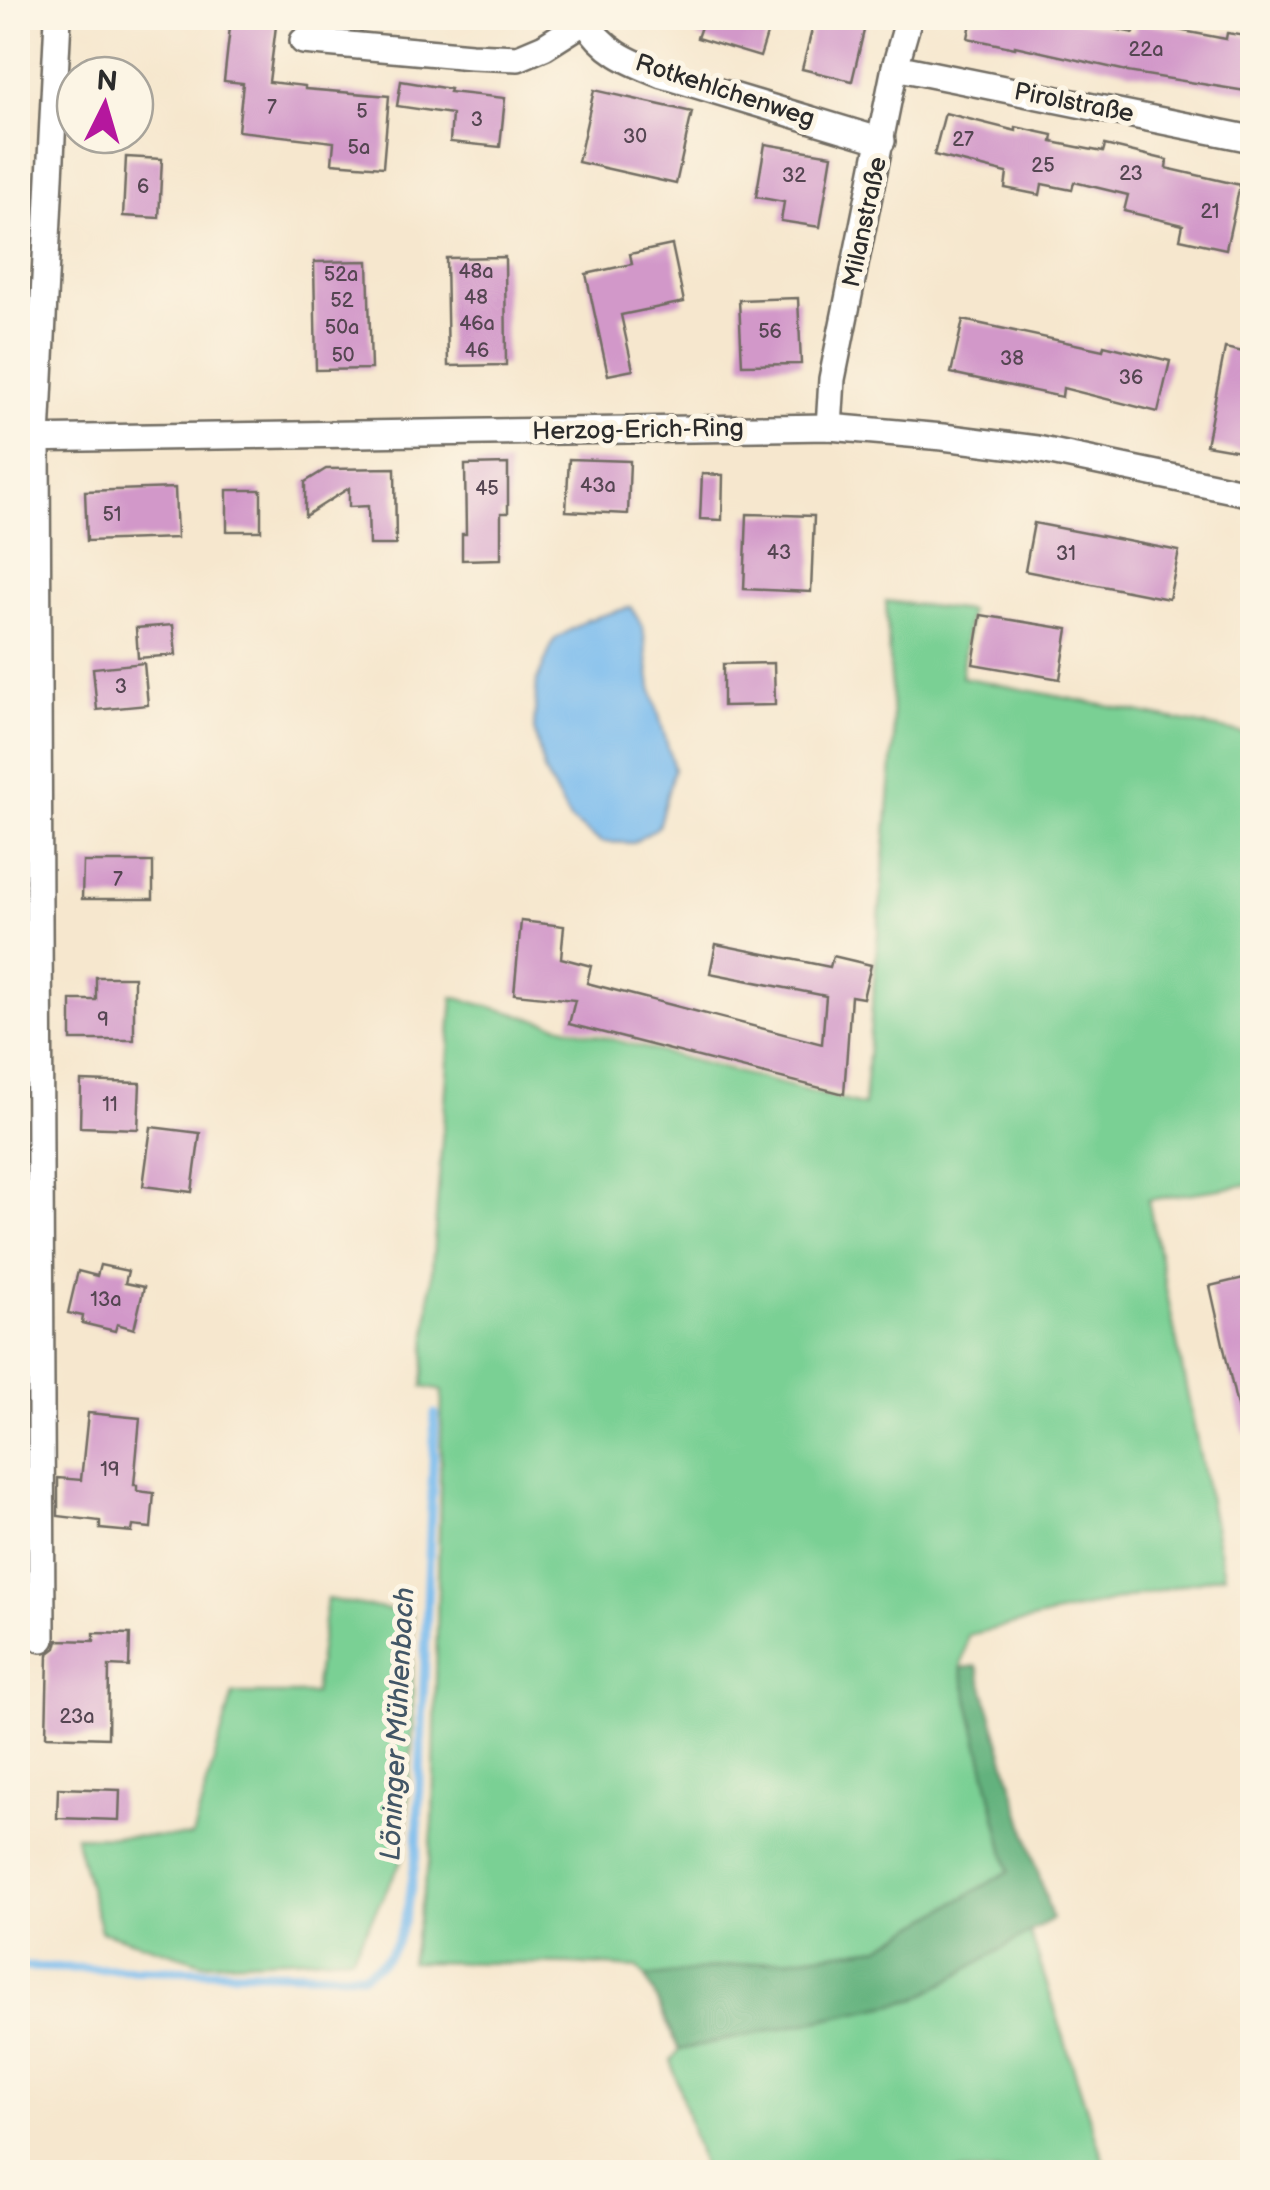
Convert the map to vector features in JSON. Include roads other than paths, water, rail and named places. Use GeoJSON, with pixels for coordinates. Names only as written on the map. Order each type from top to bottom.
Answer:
{"type":"FeatureCollection","features":[{"type":"Feature","properties":{"kind":"street"},"geometry":{"type":"LineString","coordinates":[[42,1639],[27,439],[58,18]]}},
{"type":"Feature","properties":{"kind":"street","name":"Milanstraße"},"geometry":{"type":"LineString","coordinates":[[830,427],[832,379],[895,68],[909,18]]}},
{"type":"Feature","properties":{"kind":"street"},"geometry":{"type":"LineString","coordinates":[[303,41],[518,58],[544,47],[584,19]]}},
{"type":"Feature","properties":{"kind":"street","name":"Rotkehlchenweg"},"geometry":{"type":"LineString","coordinates":[[584,19],[598,41],[628,61],[663,76],[882,141]]}},
{"type":"Feature","properties":{"kind":"street","name":"Pirolstraße"},"geometry":{"type":"LineString","coordinates":[[895,68],[1252,139]]}},
{"type":"Feature","properties":{"kind":"street","name":"Herzog-Erich-Ring"},"geometry":{"type":"LineString","coordinates":[[27,439],[830,427],[1037,449],[1252,494]]}},
{"type":"Feature","properties":{"kind":"water"},"geometry":{"type":"Polygon","coordinates":[[[631,607],[643,627],[651,687],[674,769],[658,827],[633,843],[601,842],[570,820],[544,771],[534,729],[537,681],[554,640],[587,620],[631,607]]]}},
{"type":"Feature","properties":{"kind":"waterway","name":"Löninger Mühlenbach"},"geometry":{"type":"LineString","coordinates":[[18,1967],[363,1974],[391,1951],[407,1908],[417,1848],[435,1414]]}}]}
